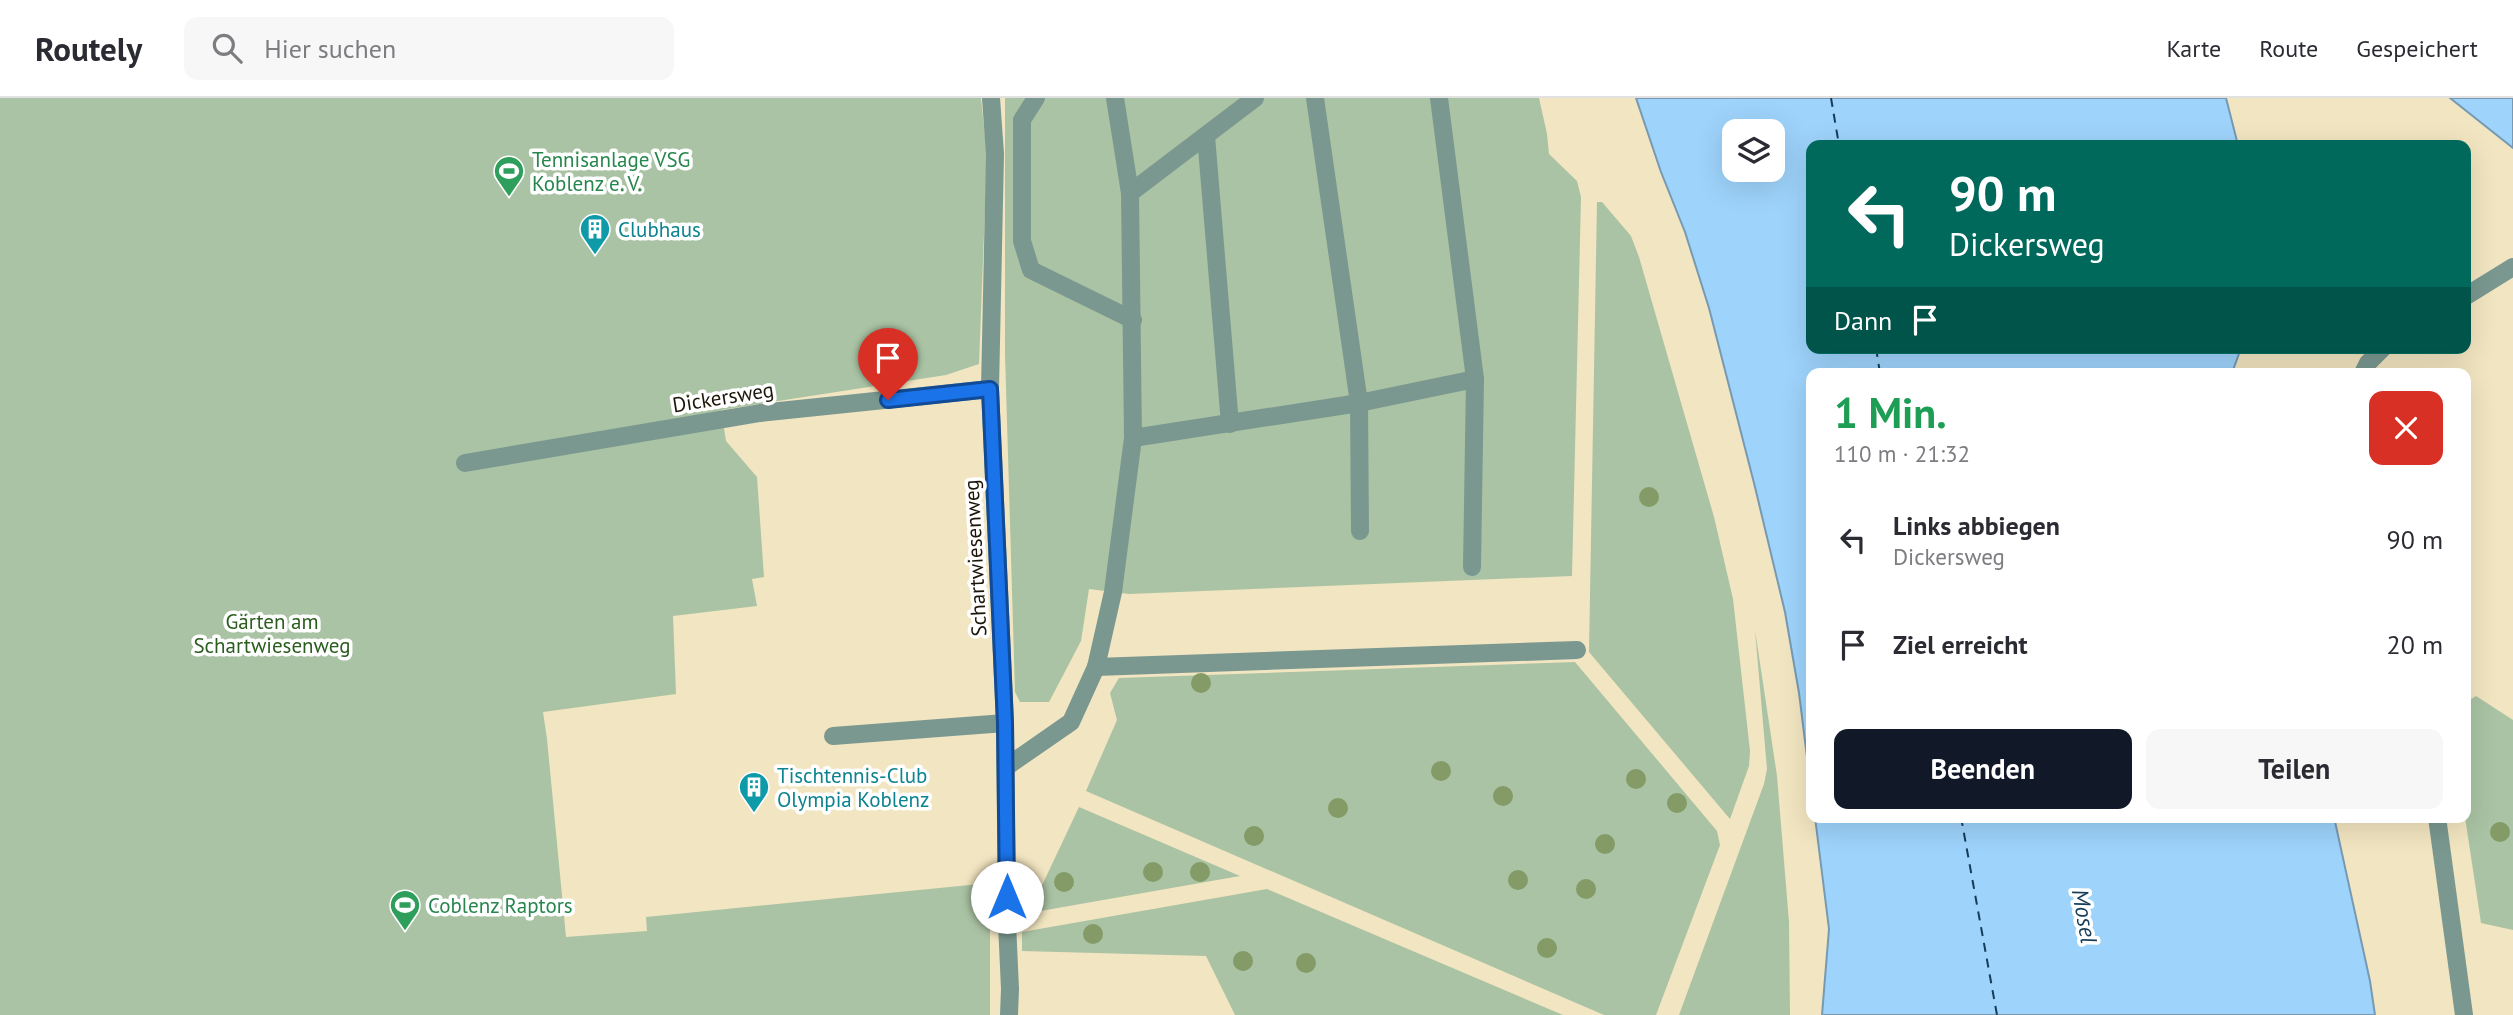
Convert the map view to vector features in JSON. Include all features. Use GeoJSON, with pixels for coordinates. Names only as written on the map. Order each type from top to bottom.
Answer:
{"type":"FeatureCollection","features":[{"type":"Feature","properties":{"kind":"street","name":"Schartwiesenweg"},"geometry":{"type":"LineString","coordinates":[[991,98],[995,155],[990,389],[1005,723],[1009,1015]]}},
{"type":"Feature","properties":{"kind":"street"},"geometry":{"type":"LineString","coordinates":[[1036,98],[1022,120],[1021,241],[1031,270],[1133,320]]}},
{"type":"Feature","properties":{"kind":"street"},"geometry":{"type":"LineString","coordinates":[[1006,767],[1071,722],[1096,667],[1113,592],[1133,438],[1130,193],[1115,98]]}},
{"type":"Feature","properties":{"kind":"street"},"geometry":{"type":"LineString","coordinates":[[1130,193],[1255,98]]}},
{"type":"Feature","properties":{"kind":"street"},"geometry":{"type":"LineString","coordinates":[[1315,98],[1359,403],[1360,531]]}},
{"type":"Feature","properties":{"kind":"street"},"geometry":{"type":"LineString","coordinates":[[1439,98],[1475,379],[1472,567]]}},
{"type":"Feature","properties":{"kind":"street"},"geometry":{"type":"LineString","coordinates":[[1206,136],[1230,424]]}},
{"type":"Feature","properties":{"kind":"street"},"geometry":{"type":"LineString","coordinates":[[2471,293],[2513,267]]}},
{"type":"Feature","properties":{"kind":"street"},"geometry":{"type":"LineString","coordinates":[[2366,368],[2377,354]]}},
{"type":"Feature","properties":{"kind":"street"},"geometry":{"type":"LineString","coordinates":[[1133,438],[1359,403],[1475,379]]}},
{"type":"Feature","properties":{"kind":"street","name":"Dickersweg"},"geometry":{"type":"LineString","coordinates":[[465,463],[760,413],[990,389]]}},
{"type":"Feature","properties":{"kind":"street"},"geometry":{"type":"LineString","coordinates":[[1096,667],[1577,650]]}},
{"type":"Feature","properties":{"kind":"street"},"geometry":{"type":"LineString","coordinates":[[832,736],[1005,723]]}},
{"type":"Feature","properties":{"kind":"street"},"geometry":{"type":"LineString","coordinates":[[2438,823],[2464,1015]]}},
{"type":"Feature","properties":{"kind":"green space","name":"Gärten am Schartwiesenweg"},"geometry":{"type":"Polygon","coordinates":[[[0,98],[981,98],[987,156],[979,364],[946,375],[721,410],[726,441],[757,477],[764,577],[752,579],[757,606],[673,616],[676,694],[543,712],[566,937],[647,931],[646,917],[990,883],[990,1015],[0,1015],[0,98]]]}},
{"type":"Feature","properties":{"kind":"green space"},"geometry":{"type":"Polygon","coordinates":[[[1005,98],[1539,98],[1549,154],[1577,181],[1581,197],[1572,576],[1129,594],[1089,589],[1081,641],[1049,702],[1020,702],[1015,692],[1005,354],[1005,98]]]}},
{"type":"Feature","properties":{"kind":"green space"},"geometry":{"type":"Polygon","coordinates":[[[1597,202],[1602,202],[1631,236],[1639,257],[1714,517],[1733,599],[1750,751],[1749,766],[1730,819],[1589,652],[1597,202]]]}},
{"type":"Feature","properties":{"kind":"green space"},"geometry":{"type":"Polygon","coordinates":[[[1755,630],[1777,776],[1789,922],[1790,1015],[1679,1015],[1764,784],[1767,769],[1755,630]]]}},
{"type":"Feature","properties":{"kind":"green space"},"geometry":{"type":"Polygon","coordinates":[[[1575,662],[1717,831],[1720,845],[1656,1015],[1604,1015],[1086,791],[1117,720],[1110,693],[1119,678],[1575,662]]]}},
{"type":"Feature","properties":{"kind":"green space"},"geometry":{"type":"Polygon","coordinates":[[[2476,696],[2513,720],[2513,930],[2481,923],[2466,823],[2471,823],[2471,699],[2476,696]]]}},
{"type":"Feature","properties":{"kind":"green space"},"geometry":{"type":"Polygon","coordinates":[[[1079,807],[1240,876],[1029,913],[1079,807]]]}},
{"type":"Feature","properties":{"kind":"green space"},"geometry":{"type":"Polygon","coordinates":[[[1267,889],[1563,1015],[1235,1015],[1206,956],[1022,951],[1022,932],[1267,889]]]}},
{"type":"Feature","properties":{"kind":"water"},"geometry":{"type":"Polygon","coordinates":[[[1636,98],[2226,98],[2237,140],[1806,140],[1806,354],[2239,354],[2234,368],[1806,368],[1806,749],[1785,612],[1709,308],[1685,232],[1636,98]]]}},
{"type":"Feature","properties":{"kind":"water"},"geometry":{"type":"Polygon","coordinates":[[[2450,98],[2513,98],[2513,148],[2450,98]]]}},
{"type":"Feature","properties":{"kind":"water","name":"Mosel"},"geometry":{"type":"Polygon","coordinates":[[[1816,823],[2335,823],[2375,1015],[1822,1015],[1829,929],[1816,823]]]}},
{"type":"Feature","properties":{"kind":"ferry route"},"geometry":{"type":"LineString","coordinates":[[1831,98],[1838,140]]}},
{"type":"Feature","properties":{"kind":"ferry route"},"geometry":{"type":"LineString","coordinates":[[1877,354],[1879,368]]}},
{"type":"Feature","properties":{"kind":"ferry route"},"geometry":{"type":"LineString","coordinates":[[1962,823],[1997,1015]]}},
{"type":"Feature","properties":{"kind":"place","name":"Tennisanlage VSG Koblenz e. V."},"geometry":{"type":"Point","coordinates":[509,198]}},
{"type":"Feature","properties":{"kind":"place","name":"Clubhaus"},"geometry":{"type":"Point","coordinates":[595,256]}},
{"type":"Feature","properties":{"kind":"place","name":"Tischtennis-Club Olympia Koblenz"},"geometry":{"type":"Point","coordinates":[754,814]}},
{"type":"Feature","properties":{"kind":"place","name":"Coblenz Raptors"},"geometry":{"type":"Point","coordinates":[405,932]}},
{"type":"Feature","properties":{"kind":"route"},"geometry":{"type":"LineString","coordinates":[[888,400],[990,389],[1005,723],[1007,897]]}}]}
